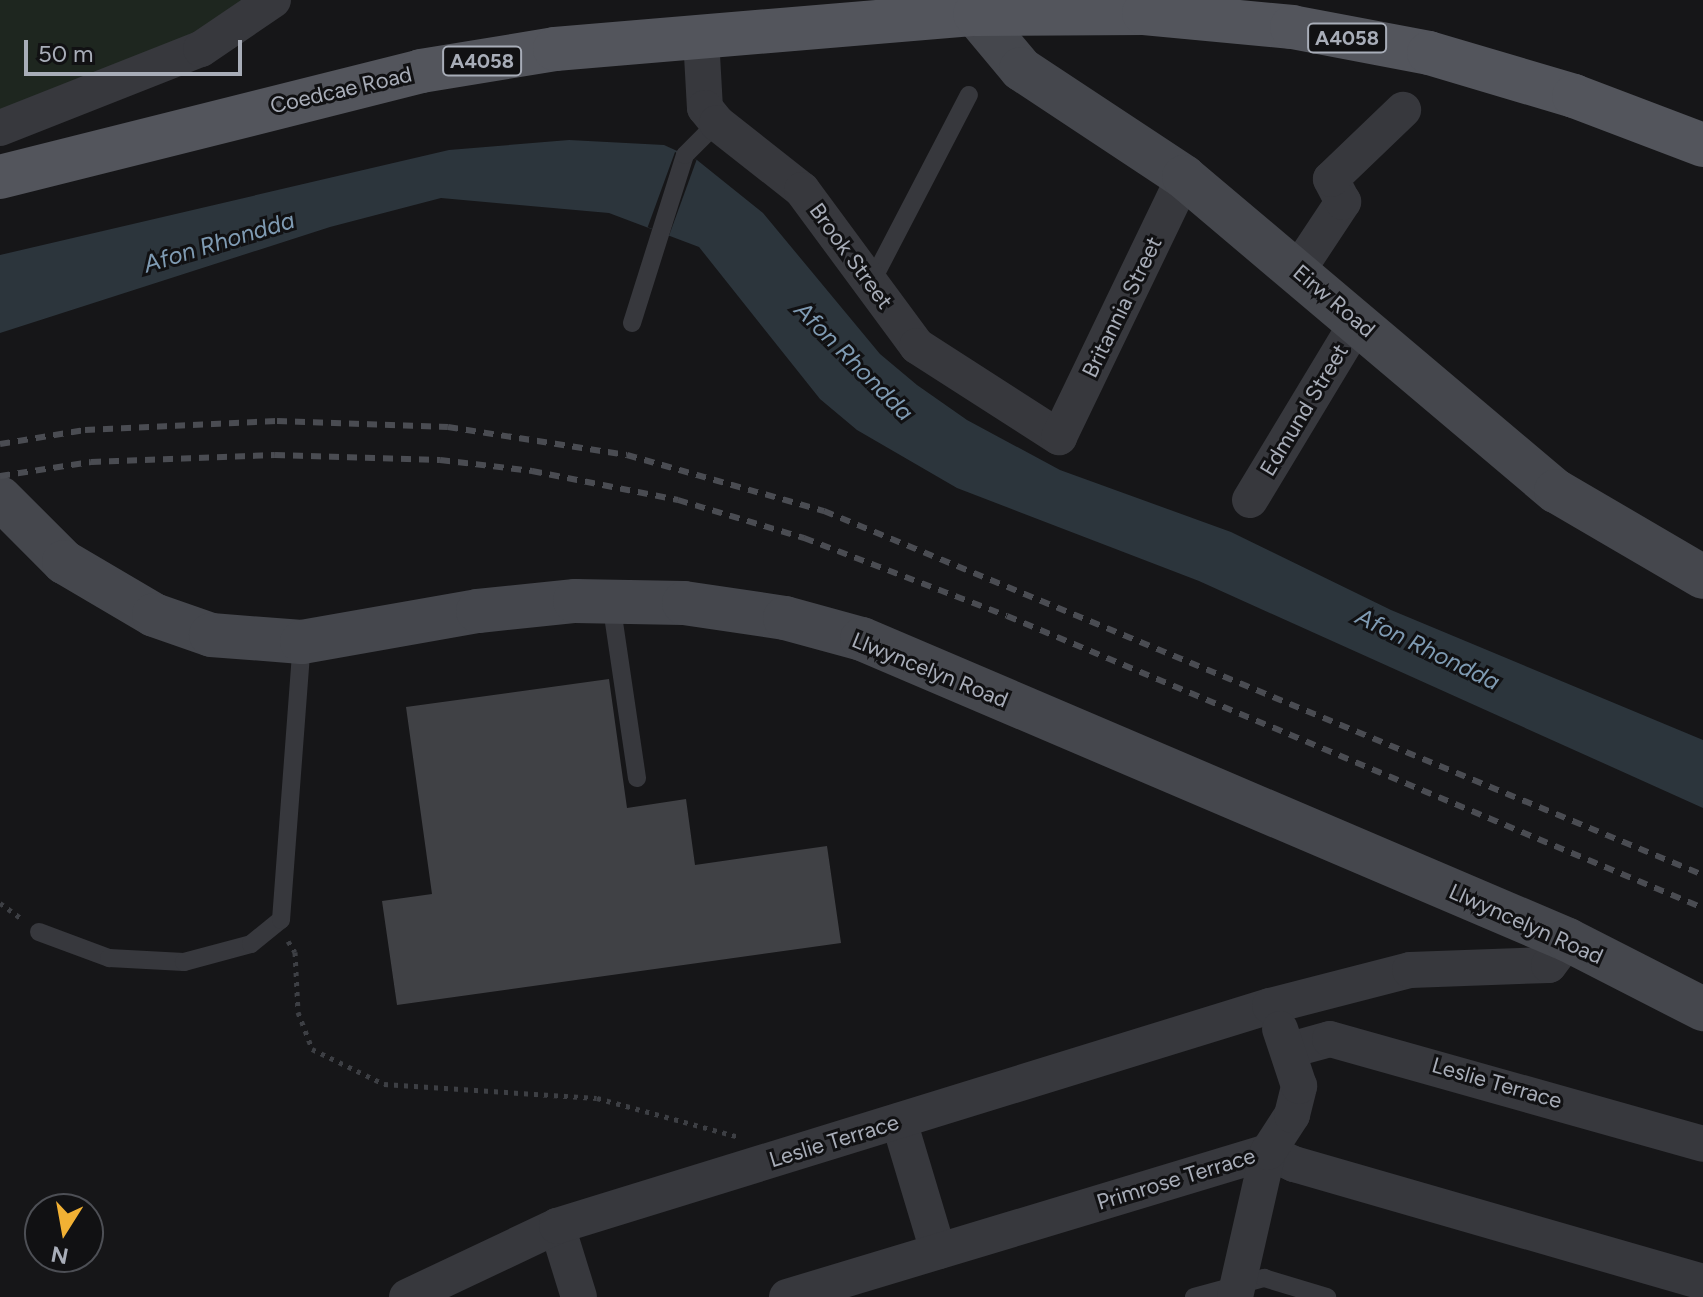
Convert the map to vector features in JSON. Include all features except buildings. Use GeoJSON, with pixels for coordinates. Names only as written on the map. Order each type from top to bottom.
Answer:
{"type":"FeatureCollection","features":[{"type":"Feature","properties":{"kind":"main road","name":"A4058"},"geometry":{"type":"LineString","coordinates":[[975,14],[1144,13],[1292,27],[1429,53],[1574,96],[1703,145]]}},
{"type":"Feature","properties":{"kind":"main road","name":"Coedcae Road"},"geometry":{"type":"LineString","coordinates":[[0,177],[421,71],[555,49],[975,14]]}},
{"type":"Feature","properties":{"kind":"main road","name":"Eirw Road"},"geometry":{"type":"LineString","coordinates":[[975,14],[1021,69],[1184,177],[1298,270],[1556,491],[1703,577]]}},
{"type":"Feature","properties":{"kind":"main road","name":"Llwyncelyn Road"},"geometry":{"type":"LineString","coordinates":[[0,498],[64,562],[154,615],[211,635],[302,642],[478,611],[611,602],[684,603],[785,618],[862,639],[1568,940],[1703,1009]]}},
{"type":"Feature","properties":{"kind":"street"},"geometry":{"type":"LineString","coordinates":[[0,128],[201,49],[273,0]]}},
{"type":"Feature","properties":{"kind":"street"},"geometry":{"type":"LineString","coordinates":[[701,37],[705,108],[717,123]]}},
{"type":"Feature","properties":{"kind":"street"},"geometry":{"type":"LineString","coordinates":[[1298,270],[1343,202],[1331,179],[1403,110]]}},
{"type":"Feature","properties":{"kind":"street","name":"Brook Street"},"geometry":{"type":"LineString","coordinates":[[717,123],[802,190],[917,346],[1059,437]]}},
{"type":"Feature","properties":{"kind":"street","name":"Britannia Street"},"geometry":{"type":"LineString","coordinates":[[1059,437],[1184,177]]}},
{"type":"Feature","properties":{"kind":"street","name":"Edmund Street"},"geometry":{"type":"LineString","coordinates":[[1250,500],[1358,321]]}},
{"type":"Feature","properties":{"kind":"street","name":"Leslie Terrace"},"geometry":{"type":"LineString","coordinates":[[407,1297],[557,1226],[1270,1006],[1410,970],[1549,965],[1568,940]]}},
{"type":"Feature","properties":{"kind":"street"},"geometry":{"type":"LineString","coordinates":[[1238,1290],[1268,1152],[1292,1115],[1299,1086],[1290,1050],[1270,1006]]}},
{"type":"Feature","properties":{"kind":"street","name":"Leslie Terrace"},"geometry":{"type":"LineString","coordinates":[[1290,1050],[1330,1039],[1703,1144]]}},
{"type":"Feature","properties":{"kind":"street"},"geometry":{"type":"LineString","coordinates":[[899,1121],[938,1251]]}},
{"type":"Feature","properties":{"kind":"street","name":"Primrose Terrace"},"geometry":{"type":"LineString","coordinates":[[787,1297],[1268,1152],[1294,1164],[1703,1282]]}},
{"type":"Feature","properties":{"kind":"street"},"geometry":{"type":"LineString","coordinates":[[557,1226],[579,1297]]}},
{"type":"Feature","properties":{"kind":"lane"},"geometry":{"type":"LineString","coordinates":[[871,283],[969,95]]}},
{"type":"Feature","properties":{"kind":"lane"},"geometry":{"type":"LineString","coordinates":[[632,323],[685,155],[717,123]]}},
{"type":"Feature","properties":{"kind":"lane"},"geometry":{"type":"LineString","coordinates":[[611,602],[637,778]]}},
{"type":"Feature","properties":{"kind":"lane"},"geometry":{"type":"LineString","coordinates":[[39,932],[109,958],[184,962],[251,944],[281,920],[302,642]]}},
{"type":"Feature","properties":{"kind":"lane"},"geometry":{"type":"LineString","coordinates":[[1194,1297],[1238,1290],[1264,1278],[1327,1297]]}},
{"type":"Feature","properties":{"kind":"path"},"geometry":{"type":"LineString","coordinates":[[281,920],[295,952],[298,1012],[312,1049],[384,1084],[597,1098],[712,1127],[790,1155]]}},
{"type":"Feature","properties":{"kind":"shaded area"},"geometry":{"type":"Polygon","coordinates":[[[0,0],[273,0],[0,128],[0,0]]]}},
{"type":"Feature","properties":{"kind":"water","name":"Afon Rhondda"},"geometry":{"type":"Polygon","coordinates":[[[569,140],[664,145],[697,160],[763,213],[880,354],[967,420],[1060,470],[1231,532],[1391,610],[1703,740],[1703,808],[1199,581],[957,488],[857,430],[820,399],[699,247],[609,213],[441,198],[330,227],[0,333],[0,255],[449,150],[569,140]]]}},
{"type":"Feature","properties":{"kind":"pier"},"geometry":{"type":"Polygon","coordinates":[[[675,152],[697,160],[669,235],[648,227],[675,152]]]}},
{"type":"Feature","properties":{"kind":"railway"},"geometry":{"type":"LineString","coordinates":[[0,444],[85,430],[277,421],[448,427],[627,455],[824,511],[1703,875]]}},
{"type":"Feature","properties":{"kind":"railway"},"geometry":{"type":"LineString","coordinates":[[0,476],[91,462],[275,455],[440,460],[532,471],[678,500],[804,538],[1007,616],[1703,908]]}}]}
